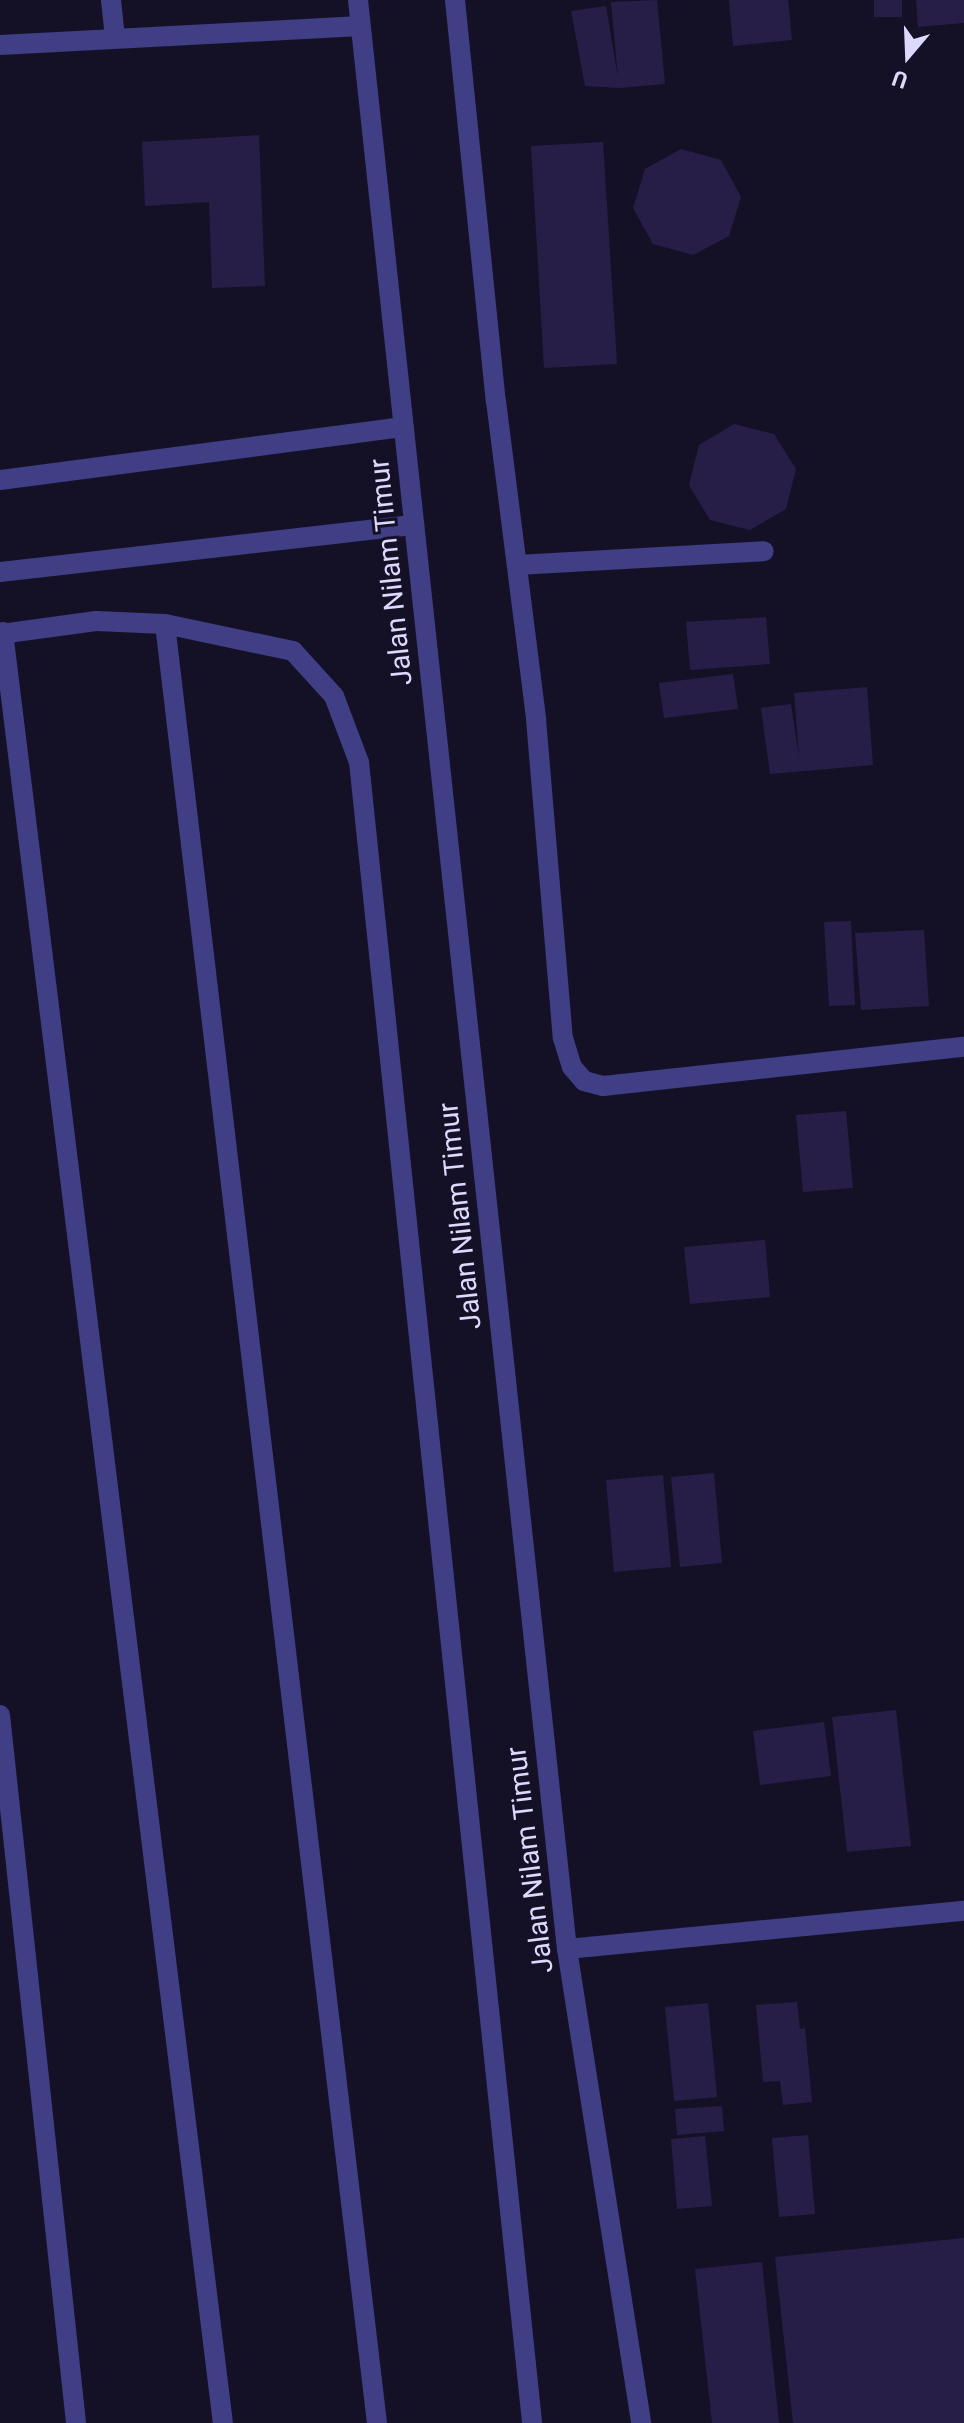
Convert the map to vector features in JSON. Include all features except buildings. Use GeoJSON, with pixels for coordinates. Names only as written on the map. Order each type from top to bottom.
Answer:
{"type":"FeatureCollection","features":[{"type":"Feature","properties":{"kind":"lane"},"geometry":{"type":"LineString","coordinates":[[111,0],[115,38]]}},
{"type":"Feature","properties":{"kind":"lane","name":"Jalan Nilam Timur"},"geometry":{"type":"LineString","coordinates":[[358,0],[567,1949],[641,2423]]}},
{"type":"Feature","properties":{"kind":"lane"},"geometry":{"type":"LineString","coordinates":[[460,0],[517,565],[536,719],[563,1038],[572,1067],[584,1081],[603,1086],[964,1047]]}},
{"type":"Feature","properties":{"kind":"lane"},"geometry":{"type":"LineString","coordinates":[[0,45],[360,26]]}},
{"type":"Feature","properties":{"kind":"lane"},"geometry":{"type":"LineString","coordinates":[[0,480],[404,427]]}},
{"type":"Feature","properties":{"kind":"lane"},"geometry":{"type":"LineString","coordinates":[[0,572],[414,525]]}},
{"type":"Feature","properties":{"kind":"lane"},"geometry":{"type":"LineString","coordinates":[[517,565],[764,551]]}},
{"type":"Feature","properties":{"kind":"lane"},"geometry":{"type":"LineString","coordinates":[[223,2423],[2,633],[96,621],[165,624],[293,651],[334,696],[359,762],[532,2423]]}},
{"type":"Feature","properties":{"kind":"lane"},"geometry":{"type":"LineString","coordinates":[[165,624],[377,2423]]}},
{"type":"Feature","properties":{"kind":"lane"},"geometry":{"type":"LineString","coordinates":[[0,1715],[76,2423]]}},
{"type":"Feature","properties":{"kind":"lane"},"geometry":{"type":"LineString","coordinates":[[567,1949],[964,1911]]}}]}
